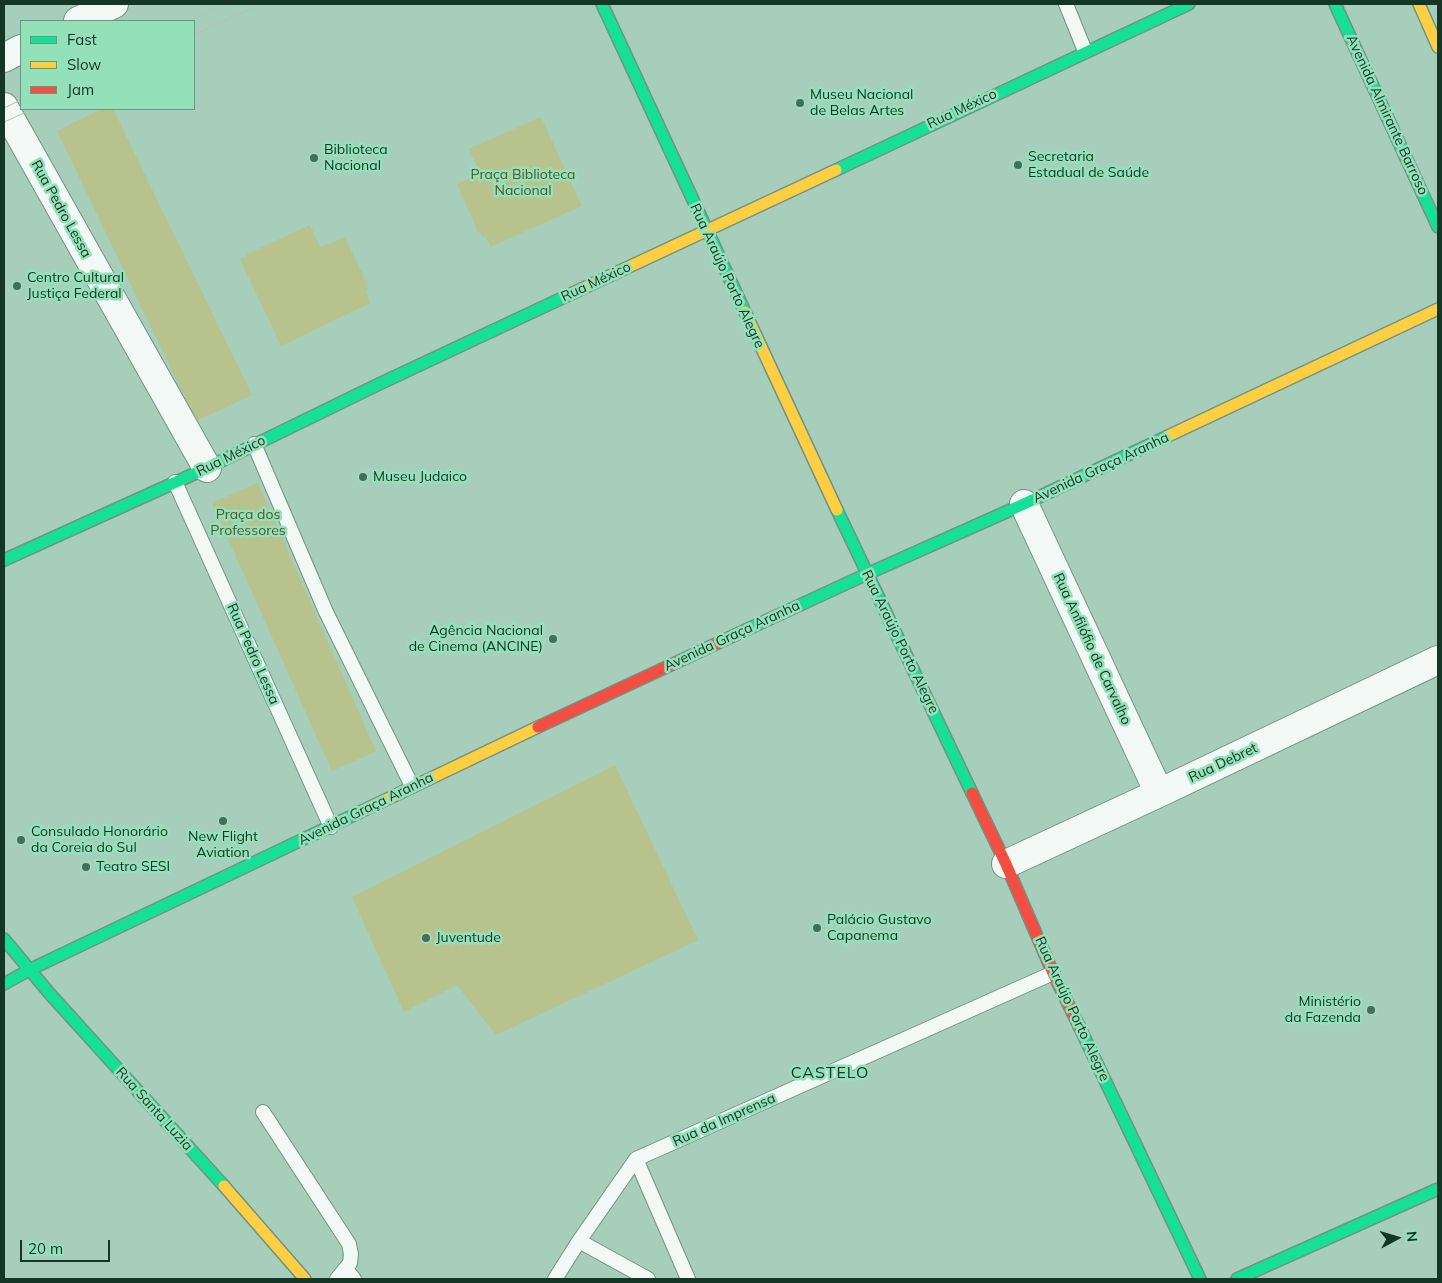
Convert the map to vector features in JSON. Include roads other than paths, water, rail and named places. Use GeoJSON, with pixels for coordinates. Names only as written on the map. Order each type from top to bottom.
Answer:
{"type":"FeatureCollection","features":[{"type":"Feature","properties":{"kind":"street"},"geometry":{"type":"LineString","coordinates":[[80,20],[114,4]]}},
{"type":"Feature","properties":{"kind":"street","name":"Rua Araújo Porto Alegre"},"geometry":{"type":"LineString","coordinates":[[602,4],[867,574],[1006,864],[1053,973],[1200,1279]]}},
{"type":"Feature","properties":{"kind":"street","name":"Rua México"},"geometry":{"type":"LineString","coordinates":[[4,560],[207,468],[706,230],[1085,51],[1189,4]]}},
{"type":"Feature","properties":{"kind":"street","name":"Avenida Almirante Barroso"},"geometry":{"type":"LineString","coordinates":[[1335,4],[1438,227]]}},
{"type":"Feature","properties":{"kind":"street"},"geometry":{"type":"LineString","coordinates":[[1419,4],[1438,47]]}},
{"type":"Feature","properties":{"kind":"street"},"geometry":{"type":"LineString","coordinates":[[4,58],[20,50]]}},
{"type":"Feature","properties":{"kind":"street","name":"Rua Pedro Lessa"},"geometry":{"type":"LineString","coordinates":[[4,107],[207,468]]}},
{"type":"Feature","properties":{"kind":"street","name":"Avenida Graça Aranha"},"geometry":{"type":"LineString","coordinates":[[4,984],[29,970],[331,827],[412,786],[867,574],[1024,504],[1438,309]]}},
{"type":"Feature","properties":{"kind":"street","name":"Rua Anfilófio de Carvalho"},"geometry":{"type":"LineString","coordinates":[[1024,504],[1159,793]]}},
{"type":"Feature","properties":{"kind":"street","name":"Rua Debret"},"geometry":{"type":"LineString","coordinates":[[1006,864],[1438,660]]}},
{"type":"Feature","properties":{"kind":"street","name":"Rua Santa Luzia"},"geometry":{"type":"LineString","coordinates":[[4,939],[29,970],[306,1279]]}},
{"type":"Feature","properties":{"kind":"street"},"geometry":{"type":"LineString","coordinates":[[1237,1279],[1438,1189]]}},
{"type":"Feature","properties":{"kind":"lane"},"geometry":{"type":"LineString","coordinates":[[1066,4],[1085,51]]}},
{"type":"Feature","properties":{"kind":"lane"},"geometry":{"type":"LineString","coordinates":[[254,444],[326,612],[412,786]]}},
{"type":"Feature","properties":{"kind":"lane","name":"Rua Pedro Lessa"},"geometry":{"type":"LineString","coordinates":[[175,482],[331,827]]}},
{"type":"Feature","properties":{"kind":"lane","name":"Rua da Imprensa"},"geometry":{"type":"LineString","coordinates":[[636,1159],[1053,973]]}},
{"type":"Feature","properties":{"kind":"lane"},"geometry":{"type":"LineString","coordinates":[[263,1112],[348,1244],[351,1254],[346,1276]]}},
{"type":"Feature","properties":{"kind":"lane"},"geometry":{"type":"LineString","coordinates":[[555,1279],[636,1159]]}},
{"type":"Feature","properties":{"kind":"lane"},"geometry":{"type":"LineString","coordinates":[[636,1159],[688,1279]]}},
{"type":"Feature","properties":{"kind":"lane"},"geometry":{"type":"LineString","coordinates":[[579,1241],[648,1279]]}},
{"type":"Feature","properties":{"kind":"tram line"},"geometry":{"type":"LineString","coordinates":[[190,20],[225,4]]}},
{"type":"Feature","properties":{"kind":"tram line"},"geometry":{"type":"LineString","coordinates":[[195,35],[260,4]]}},
{"type":"Feature","properties":{"kind":"tram line"},"geometry":{"type":"LineString","coordinates":[[4,108],[20,100]]}},
{"type":"Feature","properties":{"kind":"tram line"},"geometry":{"type":"LineString","coordinates":[[4,122],[31,110]]}},
{"type":"Feature","properties":{"kind":"place","name":"Museu Nacional de Belas Artes"},"geometry":{"type":"Point","coordinates":[800,103]}},
{"type":"Feature","properties":{"kind":"place","name":"Biblioteca Nacional"},"geometry":{"type":"Point","coordinates":[314,158]}},
{"type":"Feature","properties":{"kind":"place","name":"Secretaria Estadual de Saúde"},"geometry":{"type":"Point","coordinates":[1018,165]}},
{"type":"Feature","properties":{"kind":"place","name":"Centro Cultural Justiça Federal"},"geometry":{"type":"Point","coordinates":[17,286]}},
{"type":"Feature","properties":{"kind":"place","name":"Museu Judaico"},"geometry":{"type":"Point","coordinates":[363,477]}},
{"type":"Feature","properties":{"kind":"place","name":"Agência Nacional de Cinema (ANCINE)"},"geometry":{"type":"Point","coordinates":[553,639]}},
{"type":"Feature","properties":{"kind":"place","name":"New Flight Aviation"},"geometry":{"type":"Point","coordinates":[223,821]}},
{"type":"Feature","properties":{"kind":"place","name":"Consulado Honorário da Coreia do Sul"},"geometry":{"type":"Point","coordinates":[21,840]}},
{"type":"Feature","properties":{"kind":"place","name":"Teatro SESI"},"geometry":{"type":"Point","coordinates":[86,867]}},
{"type":"Feature","properties":{"kind":"place","name":"Palácio Gustavo Capanema"},"geometry":{"type":"Point","coordinates":[817,928]}},
{"type":"Feature","properties":{"kind":"place","name":"Juventude"},"geometry":{"type":"Point","coordinates":[426,938]}},
{"type":"Feature","properties":{"kind":"place","name":"Ministério da Fazenda"},"geometry":{"type":"Point","coordinates":[1371,1010]}},
{"type":"Feature","properties":{"kind":"district","name":"CASTELO"},"geometry":{"type":"Point","coordinates":[830,1073]}},
{"type":"Feature","properties":{"kind":"park label","name":"Praça Biblioteca Nacional"},"geometry":{"type":"Point","coordinates":[523,184]}},
{"type":"Feature","properties":{"kind":"park label","name":"Praça dos Professores"},"geometry":{"type":"Point","coordinates":[248,524]}}]}
